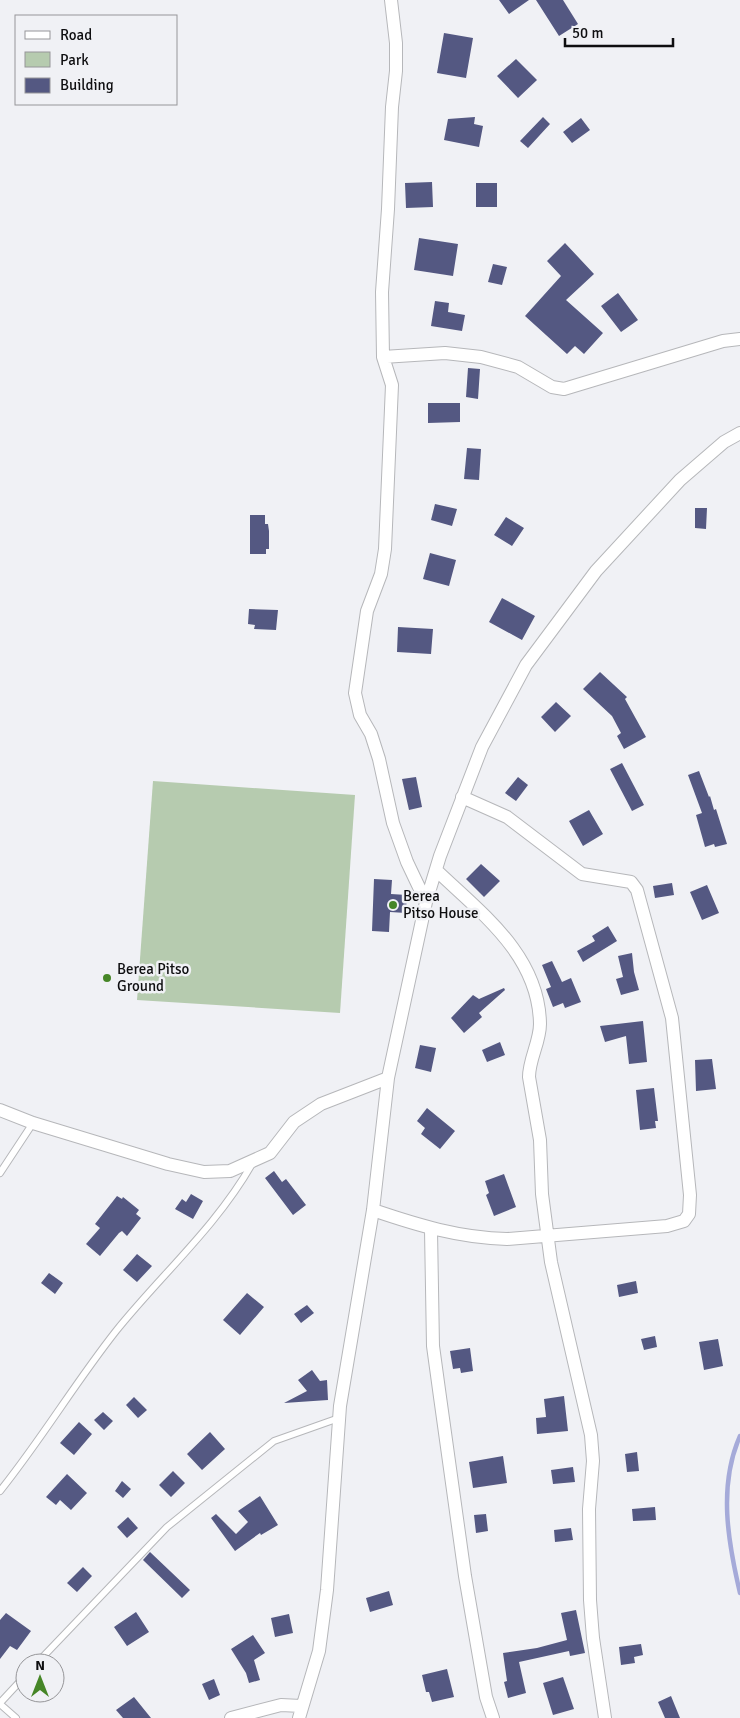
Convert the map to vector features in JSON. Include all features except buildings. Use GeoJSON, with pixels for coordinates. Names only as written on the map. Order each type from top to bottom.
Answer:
{"type":"FeatureCollection","features":[{"type":"Feature","properties":{"kind":"street"},"geometry":{"type":"LineString","coordinates":[[391,0],[396,43],[396,71],[392,106],[388,209],[382,292],[383,357],[392,385],[385,549],[381,574],[367,611],[354,694],[360,715],[371,734],[396,831],[407,862],[426,902]]}},
{"type":"Feature","properties":{"kind":"street"},"geometry":{"type":"LineString","coordinates":[[383,357],[445,353],[481,357],[518,367],[552,387],[564,390],[716,343],[740,338]]}},
{"type":"Feature","properties":{"kind":"street"},"geometry":{"type":"LineString","coordinates":[[231,1718],[281,1706],[300,1712],[319,1651],[327,1590],[339,1418],[373,1210],[388,1078],[426,902],[462,797],[482,747],[526,666],[596,571],[680,480],[724,442],[740,433]]}},
{"type":"Feature","properties":{"kind":"street"},"geometry":{"type":"LineString","coordinates":[[373,1210],[431,1230],[489,1239],[548,1237],[668,1226],[684,1222],[689,1214],[690,1195],[672,1018],[637,890],[631,882],[582,874],[507,817],[462,797]]}},
{"type":"Feature","properties":{"kind":"street"},"geometry":{"type":"LineString","coordinates":[[436,870],[507,939],[521,956],[536,997],[540,1024],[529,1066],[529,1077],[540,1140],[542,1194],[551,1262],[591,1434],[593,1461],[589,1509],[590,1600],[593,1638],[605,1718]]}},
{"type":"Feature","properties":{"kind":"street"},"geometry":{"type":"LineString","coordinates":[[0,1110],[33,1123],[168,1164],[204,1172],[230,1171],[270,1153],[294,1122],[321,1104],[388,1078]]}},
{"type":"Feature","properties":{"kind":"street"},"geometry":{"type":"LineString","coordinates":[[431,1230],[433,1346],[465,1576],[486,1697],[493,1718]]}},
{"type":"Feature","properties":{"kind":"lane"},"geometry":{"type":"LineString","coordinates":[[0,1173],[33,1123]]}},
{"type":"Feature","properties":{"kind":"lane"},"geometry":{"type":"LineString","coordinates":[[0,1491],[116,1331],[213,1221],[239,1186],[253,1161]]}},
{"type":"Feature","properties":{"kind":"lane"},"geometry":{"type":"LineString","coordinates":[[47,1653],[167,1527],[274,1442],[339,1418]]}},
{"type":"Feature","properties":{"kind":"lane"},"geometry":{"type":"LineString","coordinates":[[15,1687],[0,1704],[16,1718]]}},
{"type":"Feature","properties":{"kind":"green space"},"geometry":{"type":"Polygon","coordinates":[[[153,781],[355,795],[340,1013],[137,1000],[153,781]]]}},
{"type":"Feature","properties":{"kind":"waterway"},"geometry":{"type":"LineString","coordinates":[[740,1436],[733,1455],[727,1494],[729,1534],[740,1593]]}},
{"type":"Feature","properties":{"kind":"place","name":"Berea Pitso House"},"geometry":{"type":"Point","coordinates":[393,905]}},
{"type":"Feature","properties":{"kind":"place","name":"Berea Pitso Ground"},"geometry":{"type":"Point","coordinates":[107,978]}}]}
